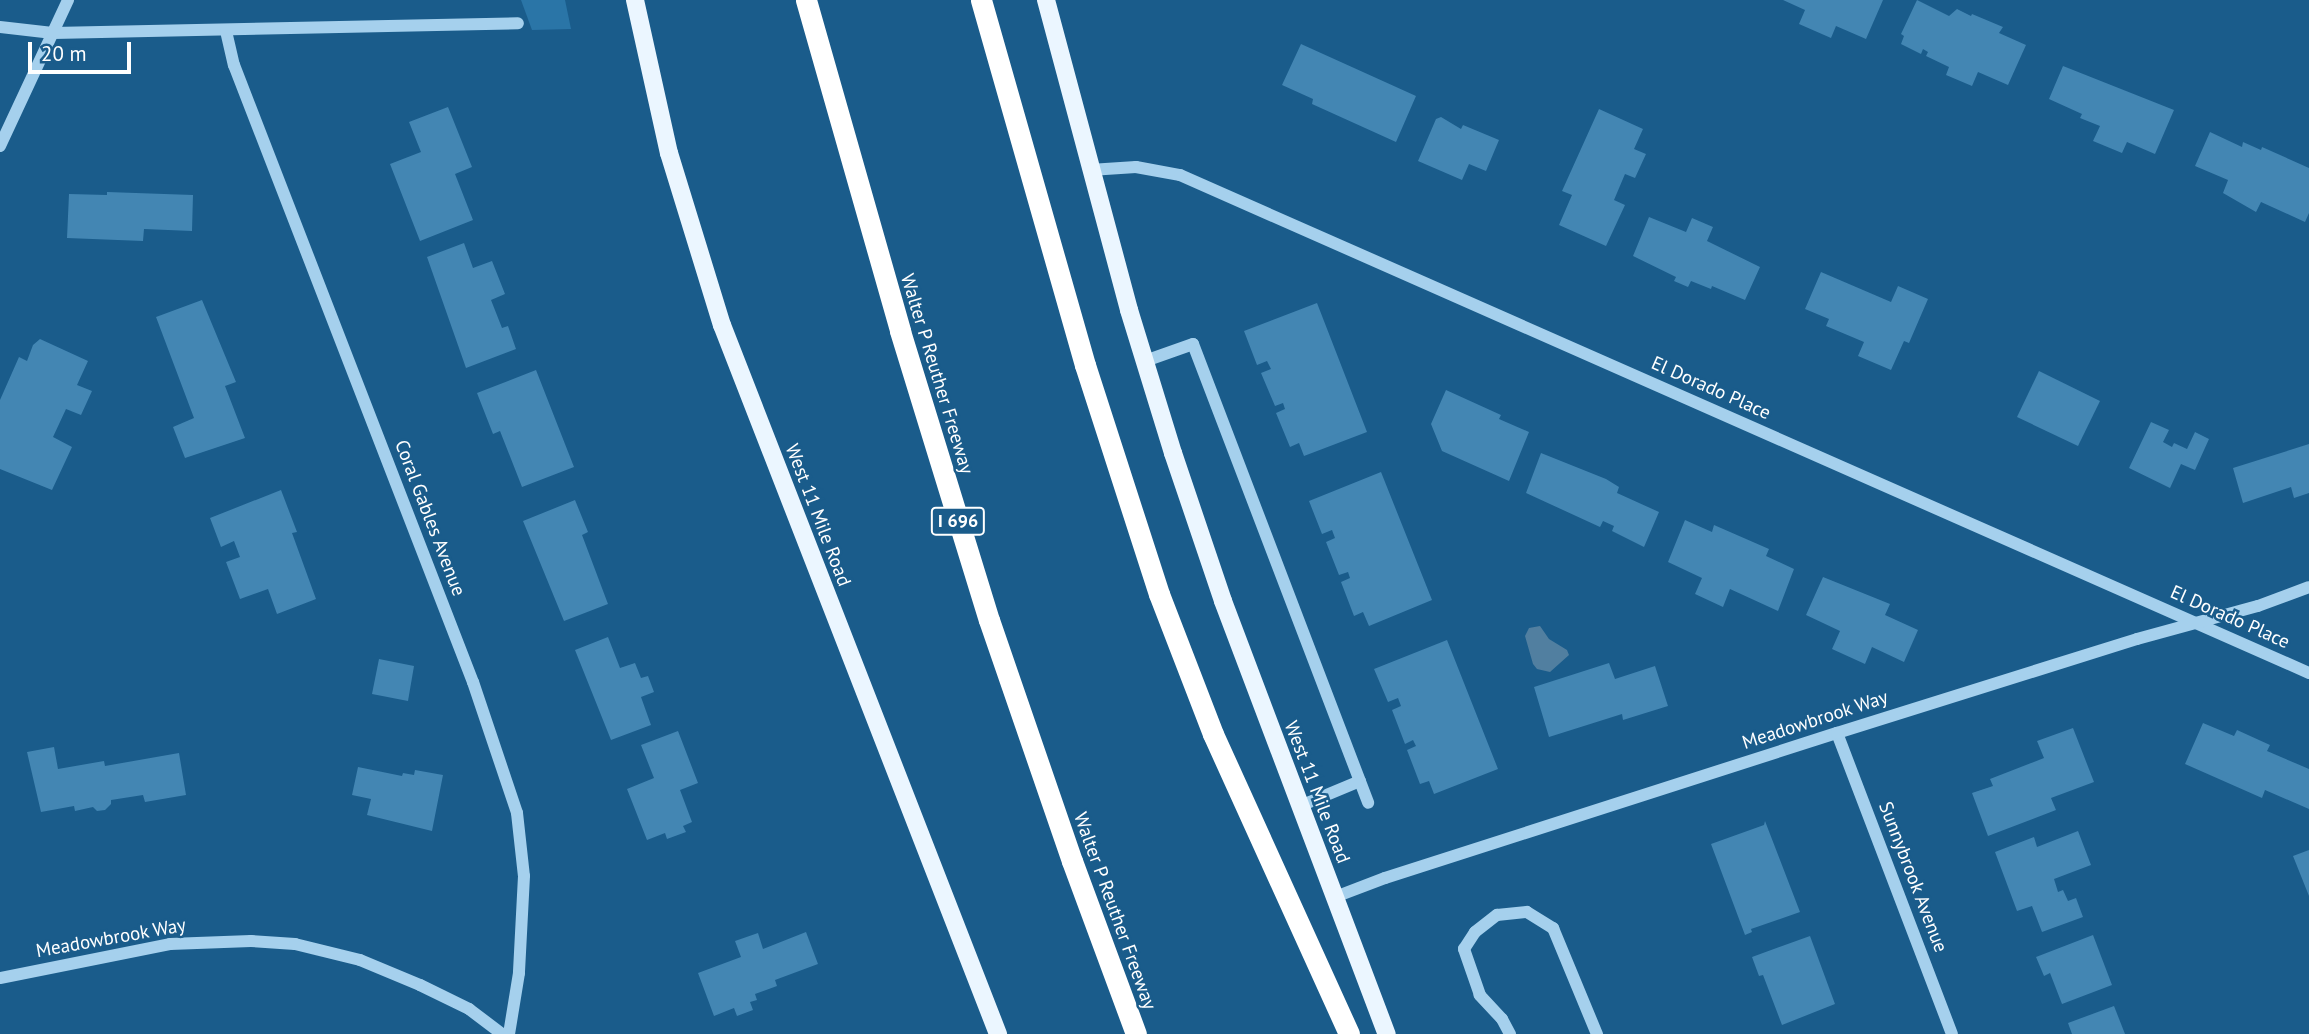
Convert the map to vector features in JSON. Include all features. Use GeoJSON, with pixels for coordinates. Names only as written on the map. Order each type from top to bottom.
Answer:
{"type":"FeatureCollection","features":[{"type":"Feature","properties":{"kind":"highway","name":"Walter P Reuther Freeway"},"geometry":{"type":"LineString","coordinates":[[806,0],[900,331],[985,607],[1072,861],[1136,1034]]}},
{"type":"Feature","properties":{"kind":"highway"},"geometry":{"type":"LineString","coordinates":[[981,0],[1085,365],[1158,594],[1213,734],[1349,1034]]}},
{"type":"Feature","properties":{"kind":"main road","name":"West 11 Mile Road"},"geometry":{"type":"LineString","coordinates":[[635,0],[669,153],[722,325],[998,1034]]}},
{"type":"Feature","properties":{"kind":"main road","name":"West 11 Mile Road"},"geometry":{"type":"LineString","coordinates":[[1045,0],[1145,361],[1223,601],[1387,1034]]}},
{"type":"Feature","properties":{"kind":"street"},"geometry":{"type":"LineString","coordinates":[[0,146],[68,0]]}},
{"type":"Feature","properties":{"kind":"street"},"geometry":{"type":"LineString","coordinates":[[0,27],[53,33],[518,23]]}},
{"type":"Feature","properties":{"kind":"street","name":"Coral Gables Avenue"},"geometry":{"type":"LineString","coordinates":[[226,31],[234,65],[473,682],[517,813],[523,842],[524,876],[519,973],[509,1034]]}},
{"type":"Feature","properties":{"kind":"street","name":"El Dorado Place"},"geometry":{"type":"LineString","coordinates":[[1090,170],[1136,167],[1180,175],[2309,673]]}},
{"type":"Feature","properties":{"kind":"street"},"geometry":{"type":"LineString","coordinates":[[1145,361],[1193,344],[1368,803]]}},
{"type":"Feature","properties":{"kind":"street","name":"Meadowbrook Way"},"geometry":{"type":"LineString","coordinates":[[1335,897],[1385,878],[1837,733],[2137,639],[2198,624],[2309,587]]}},
{"type":"Feature","properties":{"kind":"street","name":"Sunnybrook Avenue"},"geometry":{"type":"LineString","coordinates":[[1837,733],[1952,1034]]}},
{"type":"Feature","properties":{"kind":"street"},"geometry":{"type":"LineString","coordinates":[[1300,806],[1360,781]]}},
{"type":"Feature","properties":{"kind":"street"},"geometry":{"type":"LineString","coordinates":[[1510,1034],[1502,1019],[1480,995],[1464,949],[1475,932],[1497,915],[1527,912],[1553,928],[1597,1034]]}},
{"type":"Feature","properties":{"kind":"street","name":"Meadowbrook Way"},"geometry":{"type":"LineString","coordinates":[[0,978],[170,944],[237,941],[295,944],[360,960],[420,985],[469,1009],[502,1034]]}},
{"type":"Feature","properties":{"kind":"shaded area"},"geometry":{"type":"Polygon","coordinates":[[[521,0],[565,0],[571,29],[532,30],[521,0]]]}},
{"type":"Feature","properties":{"kind":"shaded area"},"geometry":{"type":"Polygon","coordinates":[[[1540,626],[1549,639],[1567,650],[1569,655],[1550,672],[1537,669],[1533,664],[1525,636],[1529,628],[1540,626]]]}},
{"type":"Feature","properties":{"kind":"building"},"geometry":{"type":"Polygon","coordinates":[[[1783,0],[1883,0],[1866,39],[1836,26],[1831,38],[1799,24],[1805,10],[1783,0]]]}},
{"type":"Feature","properties":{"kind":"building"},"geometry":{"type":"Polygon","coordinates":[[[1917,0],[1949,16],[1957,9],[1971,16],[1972,14],[2003,27],[1999,33],[2026,45],[2008,85],[1978,72],[1972,86],[1946,75],[1949,67],[1926,56],[1928,52],[1923,49],[1921,54],[1901,44],[1904,36],[1901,34],[1917,0]]]}},
{"type":"Feature","properties":{"kind":"building"},"geometry":{"type":"Polygon","coordinates":[[[1301,44],[1416,96],[1396,142],[1312,104],[1313,99],[1282,85],[1301,44]]]}},
{"type":"Feature","properties":{"kind":"building"},"geometry":{"type":"Polygon","coordinates":[[[2063,66],[2174,110],[2155,154],[2127,142],[2122,153],[2093,141],[2100,126],[2080,118],[2082,114],[2049,99],[2063,66]]]}},
{"type":"Feature","properties":{"kind":"building"},"geometry":{"type":"Polygon","coordinates":[[[448,107],[472,167],[455,174],[473,220],[420,241],[390,164],[421,152],[409,122],[448,107]]]}},
{"type":"Feature","properties":{"kind":"building"},"geometry":{"type":"Polygon","coordinates":[[[1599,109],[1643,129],[1634,149],[1646,154],[1635,178],[1625,174],[1614,200],[1625,205],[1606,246],[1559,225],[1572,195],[1562,191],[1599,109]]]}},
{"type":"Feature","properties":{"kind":"building"},"geometry":{"type":"Polygon","coordinates":[[[1441,117],[1461,129],[1463,125],[1499,140],[1486,171],[1469,164],[1462,180],[1418,161],[1436,119],[1441,117]]]}},
{"type":"Feature","properties":{"kind":"building"},"geometry":{"type":"Polygon","coordinates":[[[2210,132],[2242,147],[2243,142],[2261,150],[2262,147],[2309,168],[2309,213],[2305,222],[2261,202],[2256,212],[2223,193],[2228,180],[2195,166],[2210,132]]]}},
{"type":"Feature","properties":{"kind":"building"},"geometry":{"type":"Polygon","coordinates":[[[107,192],[193,195],[192,231],[144,229],[143,241],[67,238],[69,194],[107,195],[107,192]]]}},
{"type":"Feature","properties":{"kind":"building"},"geometry":{"type":"Polygon","coordinates":[[[1649,217],[1686,232],[1692,218],[1713,227],[1707,241],[1760,267],[1745,300],[1712,286],[1711,289],[1691,281],[1688,287],[1674,281],[1676,277],[1633,256],[1649,217]]]}},
{"type":"Feature","properties":{"kind":"building"},"geometry":{"type":"Polygon","coordinates":[[[464,243],[473,268],[492,261],[505,294],[491,300],[502,328],[508,326],[516,349],[466,368],[427,257],[464,243]]]}},
{"type":"Feature","properties":{"kind":"building"},"geometry":{"type":"Polygon","coordinates":[[[1821,272],[1891,302],[1898,286],[1928,299],[1909,343],[1904,341],[1891,370],[1858,356],[1864,342],[1826,326],[1829,319],[1805,309],[1821,272]]]}},
{"type":"Feature","properties":{"kind":"building"},"geometry":{"type":"Polygon","coordinates":[[[202,300],[236,382],[225,386],[245,438],[185,458],[173,427],[194,418],[156,317],[202,300]]]}},
{"type":"Feature","properties":{"kind":"building"},"geometry":{"type":"Polygon","coordinates":[[[1317,303],[1367,432],[1304,456],[1299,443],[1290,447],[1276,413],[1285,409],[1283,403],[1275,406],[1261,373],[1271,369],[1267,361],[1257,365],[1244,331],[1317,303]]]}},
{"type":"Feature","properties":{"kind":"building"},"geometry":{"type":"Polygon","coordinates":[[[40,339],[88,361],[77,385],[92,391],[81,415],[66,409],[53,437],[72,447],[52,490],[0,469],[0,400],[19,357],[27,361],[33,345],[40,339]]]}},
{"type":"Feature","properties":{"kind":"building"},"geometry":{"type":"Polygon","coordinates":[[[536,370],[574,467],[522,487],[500,431],[493,434],[477,393],[536,370]]]}},
{"type":"Feature","properties":{"kind":"building"},"geometry":{"type":"Polygon","coordinates":[[[2039,371],[2100,401],[2078,446],[2017,417],[2039,371]]]}},
{"type":"Feature","properties":{"kind":"building"},"geometry":{"type":"Polygon","coordinates":[[[1446,390],[1501,415],[1499,419],[1529,432],[1509,481],[1442,451],[1431,424],[1446,390]]]}},
{"type":"Feature","properties":{"kind":"building"},"geometry":{"type":"Polygon","coordinates":[[[2151,422],[2169,430],[2163,442],[2172,447],[2174,443],[2187,449],[2195,432],[2209,439],[2195,470],[2181,464],[2170,488],[2129,468],[2151,422]]]}},
{"type":"Feature","properties":{"kind":"building"},"geometry":{"type":"Polygon","coordinates":[[[2309,444],[2309,493],[2294,498],[2291,487],[2243,503],[2233,468],[2309,444]]]}},
{"type":"Feature","properties":{"kind":"building"},"geometry":{"type":"Polygon","coordinates":[[[1541,453],[1606,479],[1619,487],[1617,493],[1659,512],[1644,547],[1612,531],[1614,526],[1603,521],[1600,527],[1526,493],[1541,453]]]}},
{"type":"Feature","properties":{"kind":"building"},"geometry":{"type":"Polygon","coordinates":[[[1381,472],[1432,600],[1369,626],[1363,612],[1354,616],[1341,582],[1350,578],[1348,572],[1339,575],[1326,542],[1335,538],[1332,530],[1322,534],[1309,501],[1381,472]]]}},
{"type":"Feature","properties":{"kind":"building"},"geometry":{"type":"Polygon","coordinates":[[[281,490],[297,532],[292,533],[316,599],[277,614],[268,589],[240,599],[226,562],[240,557],[234,541],[221,547],[210,518],[281,490]]]}},
{"type":"Feature","properties":{"kind":"building"},"geometry":{"type":"Polygon","coordinates":[[[575,500],[588,532],[582,535],[608,604],[564,621],[523,521],[575,500]]]}},
{"type":"Feature","properties":{"kind":"building"},"geometry":{"type":"Polygon","coordinates":[[[1685,520],[1712,532],[1714,525],[1769,549],[1766,556],[1794,569],[1778,611],[1730,589],[1723,607],[1695,594],[1702,578],[1668,562],[1685,520]]]}},
{"type":"Feature","properties":{"kind":"building"},"geometry":{"type":"Polygon","coordinates":[[[1823,577],[1890,604],[1885,615],[1918,630],[1904,662],[1872,647],[1865,664],[1832,649],[1840,631],[1806,615],[1823,577]]]}},
{"type":"Feature","properties":{"kind":"building"},"geometry":{"type":"Polygon","coordinates":[[[608,637],[620,668],[635,663],[641,678],[648,676],[654,692],[641,697],[651,725],[611,740],[575,650],[608,637]]]}},
{"type":"Feature","properties":{"kind":"building"},"geometry":{"type":"Polygon","coordinates":[[[1447,640],[1498,769],[1434,794],[1429,781],[1420,784],[1407,750],[1416,746],[1413,740],[1405,744],[1392,710],[1401,706],[1398,698],[1388,702],[1374,669],[1447,640]]]}},
{"type":"Feature","properties":{"kind":"building"},"geometry":{"type":"Polygon","coordinates":[[[379,659],[414,666],[408,701],[372,694],[379,659]]]}},
{"type":"Feature","properties":{"kind":"building"},"geometry":{"type":"Polygon","coordinates":[[[1609,663],[1615,679],[1655,666],[1668,706],[1623,720],[1622,714],[1549,737],[1534,687],[1609,663]]]}},
{"type":"Feature","properties":{"kind":"building"},"geometry":{"type":"Polygon","coordinates":[[[2203,723],[2234,736],[2237,730],[2270,745],[2267,751],[2309,769],[2309,809],[2265,790],[2262,798],[2185,764],[2203,723]]]}},
{"type":"Feature","properties":{"kind":"building"},"geometry":{"type":"Polygon","coordinates":[[[2073,728],[2094,782],[2051,798],[2056,810],[1988,836],[1972,793],[1993,786],[1990,779],[2044,758],[2037,741],[2073,728]]]}},
{"type":"Feature","properties":{"kind":"building"},"geometry":{"type":"Polygon","coordinates":[[[678,731],[698,783],[680,790],[692,822],[683,826],[686,832],[667,839],[665,833],[647,840],[627,789],[654,778],[641,745],[678,731]]]}},
{"type":"Feature","properties":{"kind":"building"},"geometry":{"type":"Polygon","coordinates":[[[54,747],[58,769],[104,761],[105,766],[179,753],[186,795],[145,802],[143,795],[111,800],[105,810],[97,811],[93,807],[75,811],[74,806],[41,812],[27,752],[54,747]]]}},
{"type":"Feature","properties":{"kind":"building"},"geometry":{"type":"Polygon","coordinates":[[[358,767],[402,776],[403,773],[414,775],[415,770],[443,775],[432,831],[367,815],[371,799],[352,795],[358,767]]]}},
{"type":"Feature","properties":{"kind":"building"},"geometry":{"type":"Polygon","coordinates":[[[1765,821],[1800,912],[1751,929],[1752,932],[1745,935],[1711,844],[1764,825],[1765,821]]]}},
{"type":"Feature","properties":{"kind":"building"},"geometry":{"type":"Polygon","coordinates":[[[2078,831],[2091,865],[2054,879],[2058,892],[2063,890],[2068,901],[2076,898],[2083,917],[2042,932],[2032,906],[2017,911],[1995,852],[2034,837],[2037,847],[2078,831]]]}},
{"type":"Feature","properties":{"kind":"building"},"geometry":{"type":"Polygon","coordinates":[[[2309,850],[2309,896],[2293,856],[2309,850]]]}},
{"type":"Feature","properties":{"kind":"building"},"geometry":{"type":"Polygon","coordinates":[[[806,932],[818,964],[775,980],[777,986],[755,994],[757,1000],[750,1002],[753,1010],[737,1016],[734,1008],[714,1016],[698,973],[741,957],[735,941],[758,933],[763,949],[806,932]]]}},
{"type":"Feature","properties":{"kind":"building"},"geometry":{"type":"Polygon","coordinates":[[[2093,935],[2112,985],[2062,1004],[2050,973],[2044,976],[2036,957],[2093,935]]]}},
{"type":"Feature","properties":{"kind":"building"},"geometry":{"type":"Polygon","coordinates":[[[1810,936],[1835,1004],[1782,1025],[1763,975],[1759,976],[1752,957],[1810,936]]]}},
{"type":"Feature","properties":{"kind":"building"},"geometry":{"type":"Polygon","coordinates":[[[2114,1006],[2125,1034],[2072,1034],[2068,1023],[2114,1006]]]}}]}
